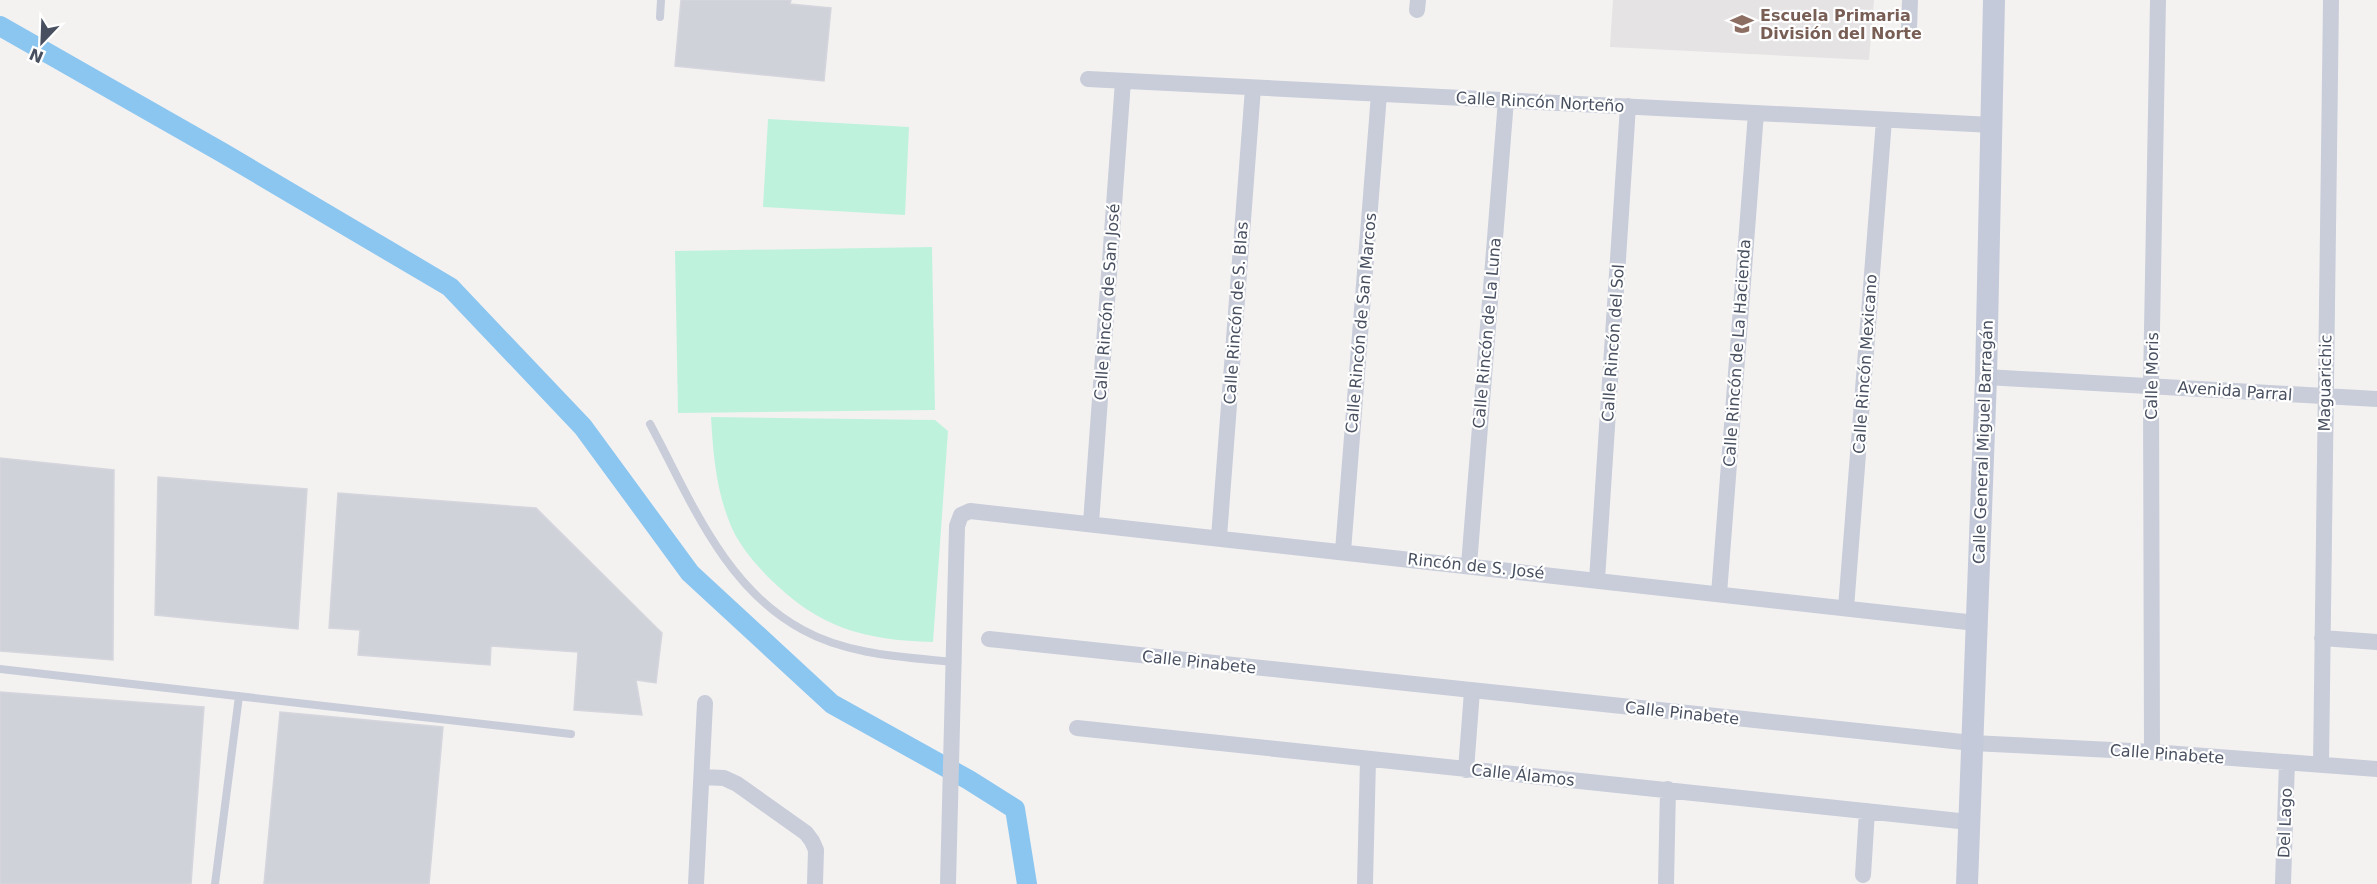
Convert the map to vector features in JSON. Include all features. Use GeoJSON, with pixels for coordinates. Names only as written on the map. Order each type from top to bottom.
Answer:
{"type":"FeatureCollection","features":[{"type":"Feature","properties":{"kind":"main road","name":"Calle General Miguel Barragán"},"geometry":{"type":"LineString","coordinates":[[1967,884],[1986,377],[1994,0]]}},
{"type":"Feature","properties":{"kind":"street"},"geometry":{"type":"LineString","coordinates":[[1909,30],[1910,0]]}},
{"type":"Feature","properties":{"kind":"street","name":"Calle Moris"},"geometry":{"type":"LineString","coordinates":[[2152,752],[2151,386],[2158,0]]}},
{"type":"Feature","properties":{"kind":"street","name":"Maguarichic"},"geometry":{"type":"LineString","coordinates":[[2321,765],[2331,0]]}},
{"type":"Feature","properties":{"kind":"street","name":"Calle Rincón Norteño"},"geometry":{"type":"LineString","coordinates":[[1088,79],[1992,125]]}},
{"type":"Feature","properties":{"kind":"street","name":"Calle Rincón de San José"},"geometry":{"type":"LineString","coordinates":[[1091,523],[1123,81]]}},
{"type":"Feature","properties":{"kind":"street","name":"Calle Rincón de S. Blas"},"geometry":{"type":"LineString","coordinates":[[1219,537],[1253,88]]}},
{"type":"Feature","properties":{"kind":"street","name":"Calle Rincón de San Marcos"},"geometry":{"type":"LineString","coordinates":[[1342,551],[1378,94]]}},
{"type":"Feature","properties":{"kind":"street","name":"Calle Rincón de La Luna"},"geometry":{"type":"LineString","coordinates":[[1469,566],[1506,100]]}},
{"type":"Feature","properties":{"kind":"street","name":"Calle Rincón del Sol"},"geometry":{"type":"LineString","coordinates":[[1597,580],[1628,106]]}},
{"type":"Feature","properties":{"kind":"street","name":"Calle Rincón de La Hacienda"},"geometry":{"type":"LineString","coordinates":[[1719,594],[1756,113]]}},
{"type":"Feature","properties":{"kind":"street","name":"Calle Rincón Mexicano"},"geometry":{"type":"LineString","coordinates":[[1846,608],[1884,120]]}},
{"type":"Feature","properties":{"kind":"street","name":"Avenida Parral"},"geometry":{"type":"LineString","coordinates":[[1986,377],[2377,399]]}},
{"type":"Feature","properties":{"kind":"street","name":"Rincón de S. José"},"geometry":{"type":"LineString","coordinates":[[954,662],[957,526],[961,515],[970,511],[1976,623]]}},
{"type":"Feature","properties":{"kind":"street"},"geometry":{"type":"LineString","coordinates":[[2322,638],[2377,642]]}},
{"type":"Feature","properties":{"kind":"street","name":"Calle Pinabete"},"geometry":{"type":"LineString","coordinates":[[989,639],[1472,692],[1972,743],[2152,752],[2377,769]]}},
{"type":"Feature","properties":{"kind":"street"},"geometry":{"type":"LineString","coordinates":[[948,884],[954,662]]}},
{"type":"Feature","properties":{"kind":"street"},"geometry":{"type":"LineString","coordinates":[[1466,770],[1472,692]]}},
{"type":"Feature","properties":{"kind":"street"},"geometry":{"type":"LineString","coordinates":[[696,884],[705,703]]}},
{"type":"Feature","properties":{"kind":"street","name":"Calle Álamos"},"geometry":{"type":"LineString","coordinates":[[1077,728],[1969,822]]}},
{"type":"Feature","properties":{"kind":"street"},"geometry":{"type":"LineString","coordinates":[[1365,884],[1368,759]]}},
{"type":"Feature","properties":{"kind":"street","name":"Del Lago"},"geometry":{"type":"LineString","coordinates":[[2283,884],[2287,762]]}},
{"type":"Feature","properties":{"kind":"street"},"geometry":{"type":"LineString","coordinates":[[702,777],[724,778],[737,784],[806,833],[816,850],[815,884]]}},
{"type":"Feature","properties":{"kind":"street"},"geometry":{"type":"LineString","coordinates":[[1665,884],[1668,789]]}},
{"type":"Feature","properties":{"kind":"street"},"geometry":{"type":"LineString","coordinates":[[1863,875],[1867,811]]}},
{"type":"Feature","properties":{"kind":"lane"},"geometry":{"type":"LineString","coordinates":[[660,17],[661,0]]}},
{"type":"Feature","properties":{"kind":"lane"},"geometry":{"type":"LineString","coordinates":[[650,424],[721,554],[745,584],[772,609],[803,630],[836,643],[881,655],[954,662]]}},
{"type":"Feature","properties":{"kind":"lane"},"geometry":{"type":"LineString","coordinates":[[0,669],[572,734]]}},
{"type":"Feature","properties":{"kind":"lane"},"geometry":{"type":"LineString","coordinates":[[215,884],[239,696]]}},
{"type":"Feature","properties":{"kind":"shaded area","name":"Escuela Primaria División del Norte"},"geometry":{"type":"Polygon","coordinates":[[[1613,0],[1874,0],[1869,60],[1610,47],[1613,0]]]}},
{"type":"Feature","properties":{"kind":"green space"},"geometry":{"type":"Polygon","coordinates":[[[768,119],[909,127],[905,215],[763,207],[768,119]]]}},
{"type":"Feature","properties":{"kind":"green space"},"geometry":{"type":"Polygon","coordinates":[[[932,247],[935,410],[678,413],[675,251],[932,247]]]}},
{"type":"Feature","properties":{"kind":"green space"},"geometry":{"type":"Polygon","coordinates":[[[711,417],[935,420],[948,431],[933,642],[885,638],[843,628],[805,608],[768,577],[741,544],[729,521],[716,470],[711,417]]]}},
{"type":"Feature","properties":{"kind":"building"},"geometry":{"type":"Polygon","coordinates":[[[681,0],[791,0],[790,4],[831,8],[824,81],[675,66],[681,0]]]}},
{"type":"Feature","properties":{"kind":"building"},"geometry":{"type":"Polygon","coordinates":[[[0,458],[114,470],[113,660],[0,651],[0,458]]]}},
{"type":"Feature","properties":{"kind":"building"},"geometry":{"type":"Polygon","coordinates":[[[158,477],[307,489],[298,629],[155,615],[158,477]]]}},
{"type":"Feature","properties":{"kind":"building"},"geometry":{"type":"Polygon","coordinates":[[[338,493],[536,508],[662,633],[656,683],[636,680],[642,715],[574,710],[578,652],[491,646],[490,665],[358,655],[360,630],[329,628],[338,493]]]}},
{"type":"Feature","properties":{"kind":"building"},"geometry":{"type":"Polygon","coordinates":[[[0,692],[204,707],[191,884],[0,884],[0,692]]]}},
{"type":"Feature","properties":{"kind":"building"},"geometry":{"type":"Polygon","coordinates":[[[280,712],[443,727],[429,884],[264,884],[280,712]]]}},
{"type":"Feature","properties":{"kind":"waterway"},"geometry":{"type":"LineString","coordinates":[[0,26],[223,153],[450,287],[583,427],[690,573],[832,704],[969,780],[1015,809],[1027,884]]}},
{"type":"Feature","properties":{"kind":"place","name":"Escuela Primaria División del Norte"},"geometry":{"type":"Point","coordinates":[1742,24]}}]}
